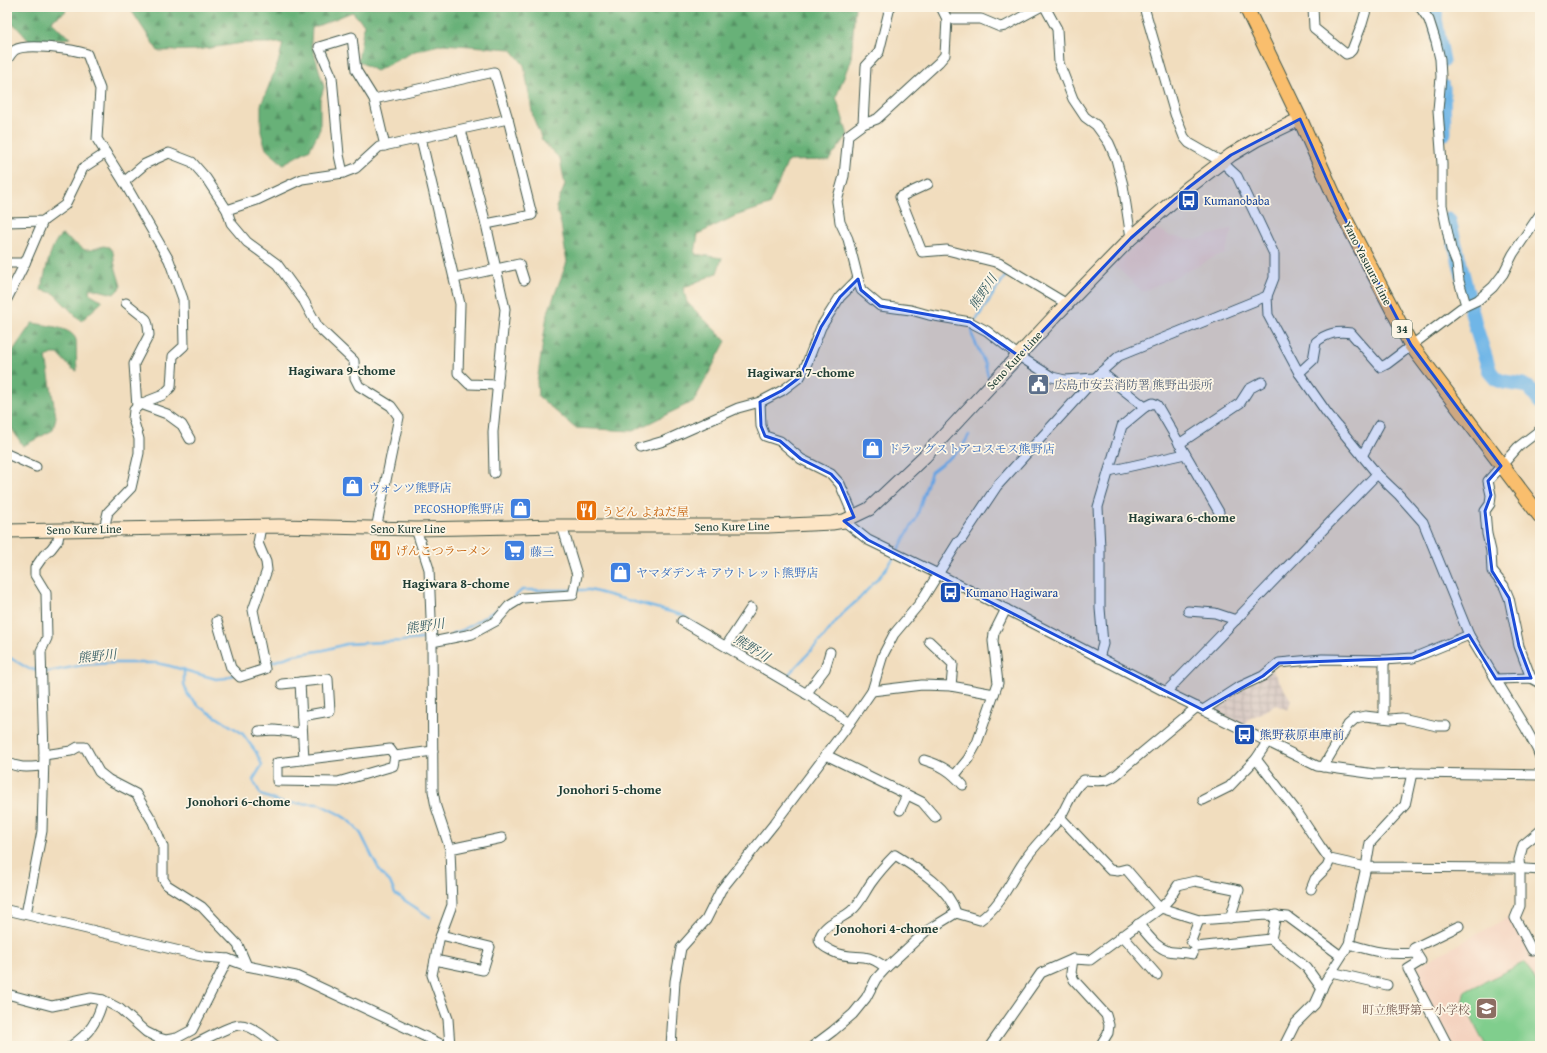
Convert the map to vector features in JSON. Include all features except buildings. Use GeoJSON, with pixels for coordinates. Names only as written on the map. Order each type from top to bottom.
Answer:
{"type":"FeatureCollection","features":[{"type":"Feature","properties":{"kind":"main road","name":"Yano Yasuura Line"},"geometry":{"type":"LineString","coordinates":[[1246,7],[1300,119],[1340,209],[1411,346],[1500,466],[1540,516]]}},
{"type":"Feature","properties":{"kind":"main road","name":"Seno Kure Line"},"geometry":{"type":"LineString","coordinates":[[7,530],[261,527],[416,529],[562,526],[768,526],[832,523],[849,519],[869,509],[919,461],[1067,304],[1132,238],[1189,186],[1256,140],[1300,119]]}},
{"type":"Feature","properties":{"kind":"street"},"geometry":{"type":"LineString","coordinates":[[863,124],[866,66],[879,52],[890,7]]}},
{"type":"Feature","properties":{"kind":"street"},"geometry":{"type":"LineString","coordinates":[[941,7],[947,19],[945,54],[878,119],[863,124],[848,134],[844,176],[837,202],[840,222],[848,239],[861,290],[880,306],[911,310],[929,315],[970,322],[987,331],[1019,356],[1052,376],[1065,380],[1098,375],[1145,407]]}},
{"type":"Feature","properties":{"kind":"street"},"geometry":{"type":"LineString","coordinates":[[947,19],[981,19],[1000,27],[1005,26],[1040,7]]}},
{"type":"Feature","properties":{"kind":"street"},"geometry":{"type":"LineString","coordinates":[[1045,7],[1057,29],[1059,63],[1073,99],[1085,117],[1096,125],[1109,143],[1116,159],[1123,186],[1132,238]]}},
{"type":"Feature","properties":{"kind":"street"},"geometry":{"type":"LineString","coordinates":[[1144,7],[1175,114],[1184,137],[1189,143],[1222,162],[1237,176],[1274,254],[1274,278],[1267,296],[1268,315],[1299,373],[1326,413],[1377,474],[1399,495],[1423,522],[1469,635],[1538,749],[1540,757]]}},
{"type":"Feature","properties":{"kind":"street"},"geometry":{"type":"LineString","coordinates":[[1314,7],[1314,28],[1346,54],[1352,50],[1367,7]]}},
{"type":"Feature","properties":{"kind":"street"},"geometry":{"type":"LineString","coordinates":[[1420,7],[1429,20],[1440,59],[1441,77],[1438,110],[1442,164],[1442,205],[1451,249],[1466,305]]}},
{"type":"Feature","properties":{"kind":"street"},"geometry":{"type":"LineString","coordinates":[[343,173],[339,155],[332,77],[319,47],[352,37],[356,70],[374,99],[385,146]]}},
{"type":"Feature","properties":{"kind":"street"},"geometry":{"type":"LineString","coordinates":[[7,60],[14,50],[34,46],[77,50],[87,54],[100,89],[97,139],[124,182],[169,260],[183,299],[184,346],[173,356],[171,387],[163,395],[138,405],[134,410],[133,419],[139,439],[139,453],[132,488],[108,512],[104,529]]}},
{"type":"Feature","properties":{"kind":"street"},"geometry":{"type":"LineString","coordinates":[[374,99],[494,72],[508,119],[532,214],[486,224]]}},
{"type":"Feature","properties":{"kind":"street"},"geometry":{"type":"LineString","coordinates":[[227,210],[257,200],[302,179],[343,173],[356,168],[379,147],[508,119]]}},
{"type":"Feature","properties":{"kind":"street"},"geometry":{"type":"LineString","coordinates":[[461,130],[486,224],[505,309],[493,432],[494,474]]}},
{"type":"Feature","properties":{"kind":"street"},"geometry":{"type":"LineString","coordinates":[[421,138],[460,304],[458,373],[468,384],[498,385]]}},
{"type":"Feature","properties":{"kind":"street"},"geometry":{"type":"LineString","coordinates":[[7,299],[25,263],[42,221],[65,205],[83,168],[106,153]]}},
{"type":"Feature","properties":{"kind":"street"},"geometry":{"type":"LineString","coordinates":[[124,182],[146,164],[169,153],[192,162],[206,178],[227,210],[231,223],[247,242],[277,264],[304,301],[318,327],[354,361],[355,378],[359,386],[391,406],[399,417],[376,529]]}},
{"type":"Feature","properties":{"kind":"street"},"geometry":{"type":"LineString","coordinates":[[928,184],[900,196],[922,252],[947,250],[999,262],[1067,304]]}},
{"type":"Feature","properties":{"kind":"street"},"geometry":{"type":"LineString","coordinates":[[1299,373],[1313,360],[1316,342],[1323,337],[1340,331],[1351,333],[1381,367],[1387,364],[1466,305],[1478,300],[1493,287],[1503,274],[1513,254],[1540,214]]}},
{"type":"Feature","properties":{"kind":"street"},"geometry":{"type":"LineString","coordinates":[[7,222],[42,221]]}},
{"type":"Feature","properties":{"kind":"street"},"geometry":{"type":"LineString","coordinates":[[7,263],[25,263]]}},
{"type":"Feature","properties":{"kind":"street"},"geometry":{"type":"LineString","coordinates":[[455,278],[519,264],[524,280]]}},
{"type":"Feature","properties":{"kind":"street"},"geometry":{"type":"LineString","coordinates":[[640,448],[664,441],[738,408],[760,402],[783,390],[800,377],[821,328],[840,297],[858,279]]}},
{"type":"Feature","properties":{"kind":"street"},"geometry":{"type":"LineString","coordinates":[[671,1046],[675,981],[681,948],[706,920],[721,890],[774,824],[850,723],[872,691],[882,655],[894,634],[920,603],[958,542],[961,540],[997,486],[1098,375],[1119,356],[1267,296]]}},
{"type":"Feature","properties":{"kind":"street"},"geometry":{"type":"LineString","coordinates":[[126,303],[146,319],[148,325],[149,334],[134,364],[138,405]]}},
{"type":"Feature","properties":{"kind":"street"},"geometry":{"type":"LineString","coordinates":[[1179,444],[1240,403],[1249,389],[1262,382]]}},
{"type":"Feature","properties":{"kind":"street"},"geometry":{"type":"LineString","coordinates":[[760,402],[761,426],[765,436],[780,441],[801,459],[831,474],[840,484],[849,519],[868,540],[938,574],[1166,692],[1317,766],[1375,774],[1412,773],[1540,775]]}},
{"type":"Feature","properties":{"kind":"street"},"geometry":{"type":"LineString","coordinates":[[1099,658],[1103,644],[1100,608],[1098,507],[1122,426],[1145,407],[1152,403],[1157,405],[1219,512]]}},
{"type":"Feature","properties":{"kind":"street"},"geometry":{"type":"LineString","coordinates":[[138,405],[167,414],[182,425],[190,439]]}},
{"type":"Feature","properties":{"kind":"street"},"geometry":{"type":"LineString","coordinates":[[1362,456],[1379,425]]}},
{"type":"Feature","properties":{"kind":"street"},"geometry":{"type":"LineString","coordinates":[[1531,678],[1519,646],[1509,598],[1504,586],[1492,571],[1491,551],[1487,534],[1485,511],[1490,504],[1491,495],[1488,481],[1518,447],[1540,430]]}},
{"type":"Feature","properties":{"kind":"street"},"geometry":{"type":"LineString","coordinates":[[7,454],[36,467]]}},
{"type":"Feature","properties":{"kind":"street"},"geometry":{"type":"LineString","coordinates":[[1108,471],[1185,454]]}},
{"type":"Feature","properties":{"kind":"street"},"geometry":{"type":"LineString","coordinates":[[1166,692],[1377,474]]}},
{"type":"Feature","properties":{"kind":"street"},"geometry":{"type":"LineString","coordinates":[[432,642],[472,634],[496,621],[509,606],[522,598],[573,595],[577,575],[562,526]]}},
{"type":"Feature","properties":{"kind":"street"},"geometry":{"type":"LineString","coordinates":[[217,621],[231,668],[240,677],[265,669],[253,610],[267,570],[266,562],[258,543],[261,527]]}},
{"type":"Feature","properties":{"kind":"street"},"geometry":{"type":"LineString","coordinates":[[26,914],[42,831],[44,755],[41,650],[47,638],[46,593],[35,575],[35,568],[44,555],[58,540],[60,529]]}},
{"type":"Feature","properties":{"kind":"street"},"geometry":{"type":"LineString","coordinates":[[416,529],[429,569],[432,642],[433,791],[436,807],[450,849],[452,905],[441,935],[432,975],[448,1019],[450,1046]]}},
{"type":"Feature","properties":{"kind":"street"},"geometry":{"type":"LineString","coordinates":[[726,646],[751,608]]}},
{"type":"Feature","properties":{"kind":"street"},"geometry":{"type":"LineString","coordinates":[[955,775],[968,760],[977,743],[998,683],[993,641],[994,633],[1006,609]]}},
{"type":"Feature","properties":{"kind":"street"},"geometry":{"type":"LineString","coordinates":[[1188,611],[1215,613],[1236,620]]}},
{"type":"Feature","properties":{"kind":"street"},"geometry":{"type":"LineString","coordinates":[[682,621],[806,694],[850,723]]}},
{"type":"Feature","properties":{"kind":"street"},"geometry":{"type":"LineString","coordinates":[[956,913],[976,920],[984,918],[999,901],[1028,855],[1060,817],[1078,784],[1084,780],[1109,780],[1116,776],[1126,766],[1200,709],[1237,688],[1263,676],[1279,663],[1322,659],[1384,660],[1412,658],[1469,635]]}},
{"type":"Feature","properties":{"kind":"street"},"geometry":{"type":"LineString","coordinates":[[929,641],[953,664],[951,686]]}},
{"type":"Feature","properties":{"kind":"street"},"geometry":{"type":"LineString","coordinates":[[806,694],[825,669],[830,652]]}},
{"type":"Feature","properties":{"kind":"street"},"geometry":{"type":"LineString","coordinates":[[1384,660],[1384,718]]}},
{"type":"Feature","properties":{"kind":"street"},"geometry":{"type":"LineString","coordinates":[[1496,679],[1531,678],[1540,683]]}},
{"type":"Feature","properties":{"kind":"street"},"geometry":{"type":"LineString","coordinates":[[282,684],[328,679],[330,711],[302,716]]}},
{"type":"Feature","properties":{"kind":"street"},"geometry":{"type":"LineString","coordinates":[[300,682],[304,760]]}},
{"type":"Feature","properties":{"kind":"street"},"geometry":{"type":"LineString","coordinates":[[872,691],[922,685],[951,686],[994,694]]}},
{"type":"Feature","properties":{"kind":"street"},"geometry":{"type":"LineString","coordinates":[[1323,767],[1348,725],[1356,718],[1365,716],[1402,718],[1437,726],[1446,726]]}},
{"type":"Feature","properties":{"kind":"street"},"geometry":{"type":"LineString","coordinates":[[259,731],[274,730],[302,733]]}},
{"type":"Feature","properties":{"kind":"street"},"geometry":{"type":"LineString","coordinates":[[1203,800],[1229,787],[1256,759],[1268,741]]}},
{"type":"Feature","properties":{"kind":"street"},"geometry":{"type":"LineString","coordinates":[[44,755],[71,751],[78,747],[85,747],[99,772],[109,780],[136,794],[153,822],[163,847],[163,878],[167,886],[202,908],[238,945],[247,966]]}},
{"type":"Feature","properties":{"kind":"street"},"geometry":{"type":"LineString","coordinates":[[390,749],[395,756],[393,766],[338,782],[277,781],[277,763],[390,749]]}},
{"type":"Feature","properties":{"kind":"street"},"geometry":{"type":"LineString","coordinates":[[395,756],[432,751]]}},
{"type":"Feature","properties":{"kind":"street"},"geometry":{"type":"LineString","coordinates":[[826,755],[922,802],[935,816]]}},
{"type":"Feature","properties":{"kind":"street"},"geometry":{"type":"LineString","coordinates":[[1256,759],[1298,813],[1330,858],[1366,867],[1520,868],[1540,870]]}},
{"type":"Feature","properties":{"kind":"street"},"geometry":{"type":"LineString","coordinates":[[924,760],[936,764],[955,775],[963,785]]}},
{"type":"Feature","properties":{"kind":"street"},"geometry":{"type":"LineString","coordinates":[[7,762],[13,766],[24,768],[43,766]]}},
{"type":"Feature","properties":{"kind":"street"},"geometry":{"type":"LineString","coordinates":[[1284,1046],[1295,1024],[1315,1004],[1331,972],[1349,944],[1370,843],[1405,806],[1412,773]]}},
{"type":"Feature","properties":{"kind":"street"},"geometry":{"type":"LineString","coordinates":[[900,810],[907,795]]}},
{"type":"Feature","properties":{"kind":"street"},"geometry":{"type":"LineString","coordinates":[[1060,817],[1110,870],[1118,872],[1126,869],[1160,908],[1199,920],[1276,915],[1288,917],[1342,956]]}},
{"type":"Feature","properties":{"kind":"street"},"geometry":{"type":"LineString","coordinates":[[1532,950],[1515,918],[1520,906],[1519,860],[1523,845],[1540,831]]}},
{"type":"Feature","properties":{"kind":"street"},"geometry":{"type":"LineString","coordinates":[[450,849],[502,838]]}},
{"type":"Feature","properties":{"kind":"street"},"geometry":{"type":"LineString","coordinates":[[886,968],[878,962],[866,957],[849,957],[833,952],[822,946],[819,941],[819,936],[831,924],[856,907],[871,882],[895,855],[920,872],[943,891],[953,905],[956,913]]}},
{"type":"Feature","properties":{"kind":"street"},"geometry":{"type":"LineString","coordinates":[[1311,889],[1315,879],[1327,867],[1330,862],[1330,858]]}},
{"type":"Feature","properties":{"kind":"street"},"geometry":{"type":"LineString","coordinates":[[990,1046],[1041,973],[1073,959],[1090,960],[1160,908],[1170,898],[1178,885],[1195,881],[1239,890],[1230,918]]}},
{"type":"Feature","properties":{"kind":"street"},"geometry":{"type":"LineString","coordinates":[[7,910],[205,957],[228,959],[247,966],[296,976],[445,1046]]}},
{"type":"Feature","properties":{"kind":"street"},"geometry":{"type":"LineString","coordinates":[[813,1046],[853,1014],[866,998],[876,979],[886,968],[925,932],[956,913]]}},
{"type":"Feature","properties":{"kind":"street"},"geometry":{"type":"LineString","coordinates":[[1271,939],[1276,915]]}},
{"type":"Feature","properties":{"kind":"street"},"geometry":{"type":"LineString","coordinates":[[1199,920],[1191,942],[1196,947],[1271,939],[1307,968],[1322,989]]}},
{"type":"Feature","properties":{"kind":"street"},"geometry":{"type":"LineString","coordinates":[[1138,924],[1160,948],[1193,954]]}},
{"type":"Feature","properties":{"kind":"street"},"geometry":{"type":"LineString","coordinates":[[1448,1046],[1408,969],[1421,961],[1414,948],[1459,926]]}},
{"type":"Feature","properties":{"kind":"street"},"geometry":{"type":"LineString","coordinates":[[435,960],[483,970],[490,948],[441,935]]}},
{"type":"Feature","properties":{"kind":"street"},"geometry":{"type":"LineString","coordinates":[[1122,936],[1157,975]]}},
{"type":"Feature","properties":{"kind":"street"},"geometry":{"type":"LineString","coordinates":[[1349,944],[1378,953],[1416,953]]}},
{"type":"Feature","properties":{"kind":"street"},"geometry":{"type":"LineString","coordinates":[[228,959],[192,1030],[194,1045],[233,1026],[242,1024],[260,1033],[276,1046]]}},
{"type":"Feature","properties":{"kind":"street"},"geometry":{"type":"LineString","coordinates":[[1073,959],[1071,973],[1074,980],[1106,1015],[1109,1025],[1108,1033],[1100,1046]]}},
{"type":"Feature","properties":{"kind":"street"},"geometry":{"type":"LineString","coordinates":[[1331,972],[1387,985]]}},
{"type":"Feature","properties":{"kind":"street"},"geometry":{"type":"LineString","coordinates":[[7,994],[52,1006],[91,998],[103,1000],[120,1009],[146,1032],[156,1038],[166,1040],[177,1038],[192,1030]]}},
{"type":"Feature","properties":{"kind":"street"},"geometry":{"type":"LineString","coordinates":[[71,1046],[90,1029],[98,1018],[103,1000]]}},
{"type":"Feature","properties":{"kind":"highlighted area"},"geometry":{"type":"Polygon","coordinates":[[[1300,119],[1340,209],[1411,345],[1501,466],[1488,481],[1491,495],[1485,511],[1492,571],[1509,598],[1519,646],[1531,678],[1496,679],[1469,635],[1413,658],[1279,663],[1263,676],[1203,710],[868,540],[844,521],[854,517],[840,484],[831,474],[801,459],[780,441],[765,436],[761,426],[760,402],[783,390],[800,377],[821,327],[840,297],[858,279],[861,290],[880,306],[970,322],[1019,356],[1131,238],[1189,187],[1231,155],[1300,119]]]}},
{"type":"Feature","properties":{"kind":"shaded area"},"geometry":{"type":"Polygon","coordinates":[[[1233,228],[1225,254],[1216,256],[1142,292],[1121,271],[1112,266],[1153,229],[1160,230],[1170,236],[1196,240],[1233,228]]]}},
{"type":"Feature","properties":{"kind":"shaded area"},"geometry":{"type":"Polygon","coordinates":[[[1272,670],[1291,700],[1288,710],[1276,705],[1247,720],[1244,726],[1215,711],[1214,705],[1272,670]]]}},
{"type":"Feature","properties":{"kind":"shaded area","name":"町立熊野第一小学校"},"geometry":{"type":"Polygon","coordinates":[[[1511,916],[1540,968],[1540,1046],[1452,1046],[1412,969],[1511,916]]]}},
{"type":"Feature","properties":{"kind":"green space"},"geometry":{"type":"Polygon","coordinates":[[[7,7],[67,7],[65,12],[51,21],[62,32],[71,38],[30,42],[15,25],[7,24],[7,7]]]}},
{"type":"Feature","properties":{"kind":"green space"},"geometry":{"type":"Polygon","coordinates":[[[129,7],[855,7],[851,59],[836,97],[848,135],[829,160],[788,161],[769,205],[735,216],[698,234],[695,254],[722,258],[717,273],[683,288],[687,302],[726,341],[694,401],[633,431],[575,428],[538,396],[537,382],[547,315],[567,262],[561,224],[556,207],[565,185],[560,159],[542,140],[533,117],[524,65],[511,49],[443,44],[415,51],[376,71],[358,61],[364,24],[352,12],[312,28],[311,42],[324,87],[320,100],[320,129],[310,149],[283,164],[266,149],[261,132],[261,105],[278,63],[283,43],[243,43],[196,50],[158,51],[129,7]]]}},
{"type":"Feature","properties":{"kind":"green space"},"geometry":{"type":"Polygon","coordinates":[[[62,235],[85,250],[91,250],[103,246],[109,247],[113,252],[115,266],[121,286],[114,294],[90,288],[89,293],[103,301],[81,321],[53,293],[41,290],[48,260],[54,244],[62,235]]]}},
{"type":"Feature","properties":{"kind":"green space"},"geometry":{"type":"Polygon","coordinates":[[[32,323],[64,329],[74,336],[76,340],[77,371],[71,368],[58,354],[52,354],[46,357],[56,417],[53,430],[23,446],[7,421],[7,352],[10,355],[32,323]]]}},
{"type":"Feature","properties":{"kind":"green space"},"geometry":{"type":"Polygon","coordinates":[[[1525,962],[1540,989],[1540,1046],[1486,1046],[1463,1002],[1466,991],[1525,962]]]}},
{"type":"Feature","properties":{"kind":"waterway"},"geometry":{"type":"LineString","coordinates":[[1436,7],[1435,19],[1443,61]]}},
{"type":"Feature","properties":{"kind":"waterway"},"geometry":{"type":"LineString","coordinates":[[1443,87],[1444,133]]}},
{"type":"Feature","properties":{"kind":"waterway"},"geometry":{"type":"LineString","coordinates":[[1449,220],[1476,328],[1490,372],[1496,379],[1523,385],[1531,390],[1540,402]]}},
{"type":"Feature","properties":{"kind":"waterway","name":"熊野川"},"geometry":{"type":"LineString","coordinates":[[976,320],[1006,275]]}},
{"type":"Feature","properties":{"kind":"waterway","name":"熊野川"},"geometry":{"type":"LineString","coordinates":[[973,328],[972,335],[985,364],[988,376]]}},
{"type":"Feature","properties":{"kind":"waterway","name":"熊野川"},"geometry":{"type":"LineString","coordinates":[[898,551],[916,519],[931,472],[961,449],[969,435]]}},
{"type":"Feature","properties":{"kind":"waterway","name":"熊野川"},"geometry":{"type":"LineString","coordinates":[[783,676],[786,677],[823,638],[841,615],[859,599],[881,575],[893,559]]}},
{"type":"Feature","properties":{"kind":"waterway","name":"熊野川"},"geometry":{"type":"LineString","coordinates":[[510,601],[522,590],[590,590],[682,615],[695,624]]}},
{"type":"Feature","properties":{"kind":"waterway","name":"熊野川"},"geometry":{"type":"LineString","coordinates":[[451,634],[463,630],[504,605]]}},
{"type":"Feature","properties":{"kind":"waterway","name":"熊野川"},"geometry":{"type":"LineString","coordinates":[[266,664],[294,655],[324,650],[346,644],[430,638]]}},
{"type":"Feature","properties":{"kind":"waterway","name":"熊野川"},"geometry":{"type":"LineString","coordinates":[[7,656],[29,669],[39,670]]}},
{"type":"Feature","properties":{"kind":"waterway","name":"熊野川"},"geometry":{"type":"LineString","coordinates":[[44,671],[48,672],[83,665],[156,663],[216,679],[226,678],[235,674]]}},
{"type":"Feature","properties":{"kind":"waterway"},"geometry":{"type":"LineString","coordinates":[[184,669],[184,684],[188,695],[200,707],[242,733],[256,752],[262,765],[253,780],[261,795],[283,803],[319,804],[351,822],[361,834],[381,873],[390,882],[395,894],[430,917]]}},
{"type":"Feature","properties":{"kind":"place","name":"Kumanobaba"},"geometry":{"type":"Point","coordinates":[1189,200]}},
{"type":"Feature","properties":{"kind":"place","name":"広島市安芸消防署 熊野出張所"},"geometry":{"type":"Point","coordinates":[1039,384]}},
{"type":"Feature","properties":{"kind":"place","name":"ドラッグストアコスモス熊野店"},"geometry":{"type":"Point","coordinates":[872,448]}},
{"type":"Feature","properties":{"kind":"place","name":"ウォンツ熊野店"},"geometry":{"type":"Point","coordinates":[353,487]}},
{"type":"Feature","properties":{"kind":"place","name":"PECOSHOP熊野店"},"geometry":{"type":"Point","coordinates":[520,508]}},
{"type":"Feature","properties":{"kind":"place","name":"うどん よねだ屋"},"geometry":{"type":"Point","coordinates":[587,511]}},
{"type":"Feature","properties":{"kind":"place","name":"げんこつラーメン"},"geometry":{"type":"Point","coordinates":[380,550]}},
{"type":"Feature","properties":{"kind":"place","name":"藤三"},"geometry":{"type":"Point","coordinates":[515,551]}},
{"type":"Feature","properties":{"kind":"place","name":"ヤマダデンキ アウトレット熊野店"},"geometry":{"type":"Point","coordinates":[621,572]}},
{"type":"Feature","properties":{"kind":"place","name":"Kumano Hagiwara"},"geometry":{"type":"Point","coordinates":[950,592]}},
{"type":"Feature","properties":{"kind":"place","name":"熊野萩原車庫前"},"geometry":{"type":"Point","coordinates":[1244,734]}},
{"type":"Feature","properties":{"kind":"place","name":"町立熊野第一小学校"},"geometry":{"type":"Point","coordinates":[1486,1009]}},
{"type":"Feature","properties":{"kind":"district","name":"Hagiwara 9-chome"},"geometry":{"type":"Point","coordinates":[342,370]}},
{"type":"Feature","properties":{"kind":"district","name":"Hagiwara 7-chome"},"geometry":{"type":"Point","coordinates":[801,372]}},
{"type":"Feature","properties":{"kind":"district","name":"Hagiwara 6-chome"},"geometry":{"type":"Point","coordinates":[1182,517]}},
{"type":"Feature","properties":{"kind":"district","name":"Hagiwara 8-chome"},"geometry":{"type":"Point","coordinates":[456,583]}},
{"type":"Feature","properties":{"kind":"district","name":"Jonohori 5-chome"},"geometry":{"type":"Point","coordinates":[610,789]}},
{"type":"Feature","properties":{"kind":"district","name":"Jonohori 6-chome"},"geometry":{"type":"Point","coordinates":[239,801]}},
{"type":"Feature","properties":{"kind":"district","name":"Jonohori 4-chome"},"geometry":{"type":"Point","coordinates":[887,928]}}]}
